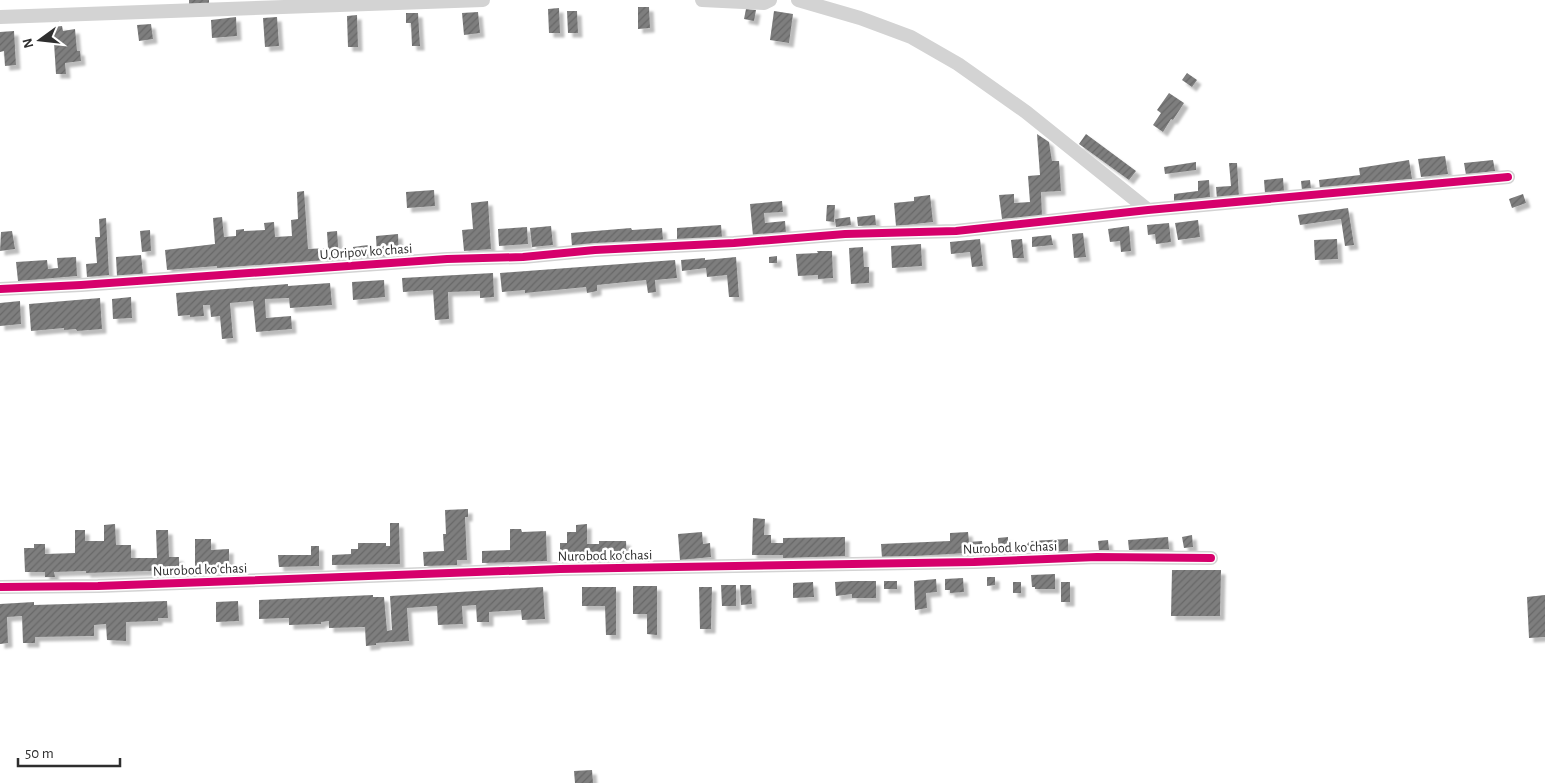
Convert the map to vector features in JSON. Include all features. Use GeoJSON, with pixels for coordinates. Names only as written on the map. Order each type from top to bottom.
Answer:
{"type":"FeatureCollection","features":[{"type":"Feature","properties":{"kind":"street"},"geometry":{"type":"LineString","coordinates":[[0,17],[483,0]]}},
{"type":"Feature","properties":{"kind":"street"},"geometry":{"type":"LineString","coordinates":[[702,0],[764,3],[770,0]]}},
{"type":"Feature","properties":{"kind":"street"},"geometry":{"type":"LineString","coordinates":[[798,0],[860,18],[911,37],[958,64],[1026,112],[1148,210]]}},
{"type":"Feature","properties":{"kind":"street","name":"U.Oripov koʻchasi"},"geometry":{"type":"LineString","coordinates":[[0,289],[427,260],[523,257],[594,250],[845,234],[956,231],[1148,210],[1508,177]]}},
{"type":"Feature","properties":{"kind":"street","name":"Nurobod koʻchasi"},"geometry":{"type":"LineString","coordinates":[[0,586],[98,586],[569,569],[964,562],[1097,557],[1210,558]]}},
{"type":"Feature","properties":{"kind":"building"},"geometry":{"type":"Polygon","coordinates":[[[189,0],[209,0],[209,3],[189,5],[189,0]]]}},
{"type":"Feature","properties":{"kind":"building"},"geometry":{"type":"Polygon","coordinates":[[[638,7],[649,7],[650,28],[638,29],[638,7]]]}},
{"type":"Feature","properties":{"kind":"building"},"geometry":{"type":"Polygon","coordinates":[[[559,8],[560,33],[549,33],[548,9],[559,8]]]}},
{"type":"Feature","properties":{"kind":"building"},"geometry":{"type":"Polygon","coordinates":[[[746,9],[756,10],[754,21],[744,19],[746,9]]]}},
{"type":"Feature","properties":{"kind":"building"},"geometry":{"type":"Polygon","coordinates":[[[567,11],[577,11],[578,33],[568,33],[567,11]]]}},
{"type":"Feature","properties":{"kind":"building"},"geometry":{"type":"Polygon","coordinates":[[[774,11],[793,14],[789,43],[770,40],[774,11]]]}},
{"type":"Feature","properties":{"kind":"building"},"geometry":{"type":"Polygon","coordinates":[[[478,12],[480,33],[464,35],[462,13],[478,12]]]}},
{"type":"Feature","properties":{"kind":"building"},"geometry":{"type":"Polygon","coordinates":[[[406,13],[418,13],[420,46],[412,46],[411,23],[406,23],[406,13]]]}},
{"type":"Feature","properties":{"kind":"building"},"geometry":{"type":"Polygon","coordinates":[[[357,15],[358,47],[348,47],[347,16],[357,15]]]}},
{"type":"Feature","properties":{"kind":"building"},"geometry":{"type":"Polygon","coordinates":[[[236,17],[237,36],[212,38],[211,20],[236,17]]]}},
{"type":"Feature","properties":{"kind":"building"},"geometry":{"type":"Polygon","coordinates":[[[277,17],[279,46],[265,47],[263,18],[277,17]]]}},
{"type":"Feature","properties":{"kind":"building"},"geometry":{"type":"Polygon","coordinates":[[[151,24],[153,39],[139,41],[137,25],[151,24]]]}},
{"type":"Feature","properties":{"kind":"building"},"geometry":{"type":"Polygon","coordinates":[[[62,26],[63,31],[75,29],[77,51],[80,51],[81,61],[65,63],[66,74],[56,74],[53,27],[62,26]]]}},
{"type":"Feature","properties":{"kind":"building"},"geometry":{"type":"Polygon","coordinates":[[[14,31],[16,65],[5,66],[4,51],[0,52],[0,32],[14,31]]]}},
{"type":"Feature","properties":{"kind":"building"},"geometry":{"type":"Polygon","coordinates":[[[1187,73],[1197,80],[1192,87],[1182,80],[1187,73]]]}},
{"type":"Feature","properties":{"kind":"building"},"geometry":{"type":"Polygon","coordinates":[[[1169,93],[1184,103],[1163,132],[1153,125],[1161,113],[1157,110],[1169,93]]]}},
{"type":"Feature","properties":{"kind":"building"},"geometry":{"type":"Polygon","coordinates":[[[1037,134],[1049,142],[1052,161],[1059,161],[1061,191],[1041,192],[1042,216],[1002,219],[999,195],[1014,194],[1014,203],[1030,202],[1028,176],[1040,175],[1037,134]]]}},
{"type":"Feature","properties":{"kind":"building"},"geometry":{"type":"Polygon","coordinates":[[[1086,134],[1136,171],[1129,180],[1079,144],[1086,134]]]}},
{"type":"Feature","properties":{"kind":"building"},"geometry":{"type":"Polygon","coordinates":[[[1445,156],[1448,174],[1421,177],[1418,159],[1445,156]]]}},
{"type":"Feature","properties":{"kind":"building"},"geometry":{"type":"Polygon","coordinates":[[[1409,160],[1412,179],[1320,189],[1319,180],[1360,175],[1359,168],[1409,160]]]}},
{"type":"Feature","properties":{"kind":"building"},"geometry":{"type":"Polygon","coordinates":[[[1493,160],[1495,171],[1466,175],[1464,163],[1493,160]]]}},
{"type":"Feature","properties":{"kind":"building"},"geometry":{"type":"Polygon","coordinates":[[[1196,162],[1196,170],[1165,174],[1164,167],[1196,162]]]}},
{"type":"Feature","properties":{"kind":"building"},"geometry":{"type":"Polygon","coordinates":[[[1229,163],[1237,163],[1239,198],[1217,199],[1216,187],[1231,186],[1229,163]]]}},
{"type":"Feature","properties":{"kind":"building"},"geometry":{"type":"Polygon","coordinates":[[[1283,178],[1284,191],[1265,193],[1264,180],[1283,178]]]}},
{"type":"Feature","properties":{"kind":"building"},"geometry":{"type":"Polygon","coordinates":[[[1209,180],[1210,197],[1174,202],[1174,194],[1198,191],[1198,181],[1209,180]]]}},
{"type":"Feature","properties":{"kind":"building"},"geometry":{"type":"Polygon","coordinates":[[[1310,180],[1311,189],[1302,190],[1301,181],[1310,180]]]}},
{"type":"Feature","properties":{"kind":"building"},"geometry":{"type":"Polygon","coordinates":[[[434,190],[435,206],[407,208],[406,192],[434,190]]]}},
{"type":"Feature","properties":{"kind":"building"},"geometry":{"type":"Polygon","coordinates":[[[304,191],[308,249],[328,248],[327,232],[337,231],[339,259],[167,270],[165,250],[215,244],[213,218],[222,217],[224,237],[236,236],[236,230],[265,230],[264,223],[274,222],[275,237],[292,236],[291,220],[298,219],[297,192],[304,191]]]}},
{"type":"Feature","properties":{"kind":"building"},"geometry":{"type":"Polygon","coordinates":[[[1523,194],[1526,203],[1512,208],[1509,199],[1523,194]]]}},
{"type":"Feature","properties":{"kind":"building"},"geometry":{"type":"Polygon","coordinates":[[[930,195],[933,222],[896,226],[894,203],[914,201],[914,197],[930,195]]]}},
{"type":"Feature","properties":{"kind":"building"},"geometry":{"type":"Polygon","coordinates":[[[488,201],[491,249],[464,251],[462,230],[473,229],[471,203],[488,201]]]}},
{"type":"Feature","properties":{"kind":"building"},"geometry":{"type":"Polygon","coordinates":[[[782,201],[783,212],[764,213],[765,223],[785,221],[786,233],[753,236],[750,204],[782,201]]]}},
{"type":"Feature","properties":{"kind":"building"},"geometry":{"type":"Polygon","coordinates":[[[827,205],[835,205],[834,222],[826,221],[827,205]]]}},
{"type":"Feature","properties":{"kind":"building"},"geometry":{"type":"Polygon","coordinates":[[[1348,208],[1354,245],[1345,246],[1341,219],[1300,225],[1298,215],[1348,208]]]}},
{"type":"Feature","properties":{"kind":"building"},"geometry":{"type":"Polygon","coordinates":[[[875,215],[876,225],[858,226],[857,217],[875,215]]]}},
{"type":"Feature","properties":{"kind":"building"},"geometry":{"type":"Polygon","coordinates":[[[850,217],[851,225],[836,227],[835,219],[850,217]]]}},
{"type":"Feature","properties":{"kind":"building"},"geometry":{"type":"Polygon","coordinates":[[[106,218],[109,275],[87,277],[86,264],[97,263],[95,237],[100,237],[99,219],[106,218]]]}},
{"type":"Feature","properties":{"kind":"building"},"geometry":{"type":"Polygon","coordinates":[[[1198,220],[1200,237],[1178,240],[1175,223],[1198,220]]]}},
{"type":"Feature","properties":{"kind":"building"},"geometry":{"type":"Polygon","coordinates":[[[1169,223],[1171,242],[1156,244],[1155,234],[1148,235],[1147,225],[1169,223]]]}},
{"type":"Feature","properties":{"kind":"building"},"geometry":{"type":"Polygon","coordinates":[[[721,225],[722,237],[677,240],[677,228],[721,225]]]}},
{"type":"Feature","properties":{"kind":"building"},"geometry":{"type":"Polygon","coordinates":[[[551,226],[553,245],[532,247],[530,228],[551,226]]]}},
{"type":"Feature","properties":{"kind":"building"},"geometry":{"type":"Polygon","coordinates":[[[1129,226],[1131,251],[1121,252],[1120,241],[1110,242],[1108,229],[1129,226]]]}},
{"type":"Feature","properties":{"kind":"building"},"geometry":{"type":"Polygon","coordinates":[[[527,227],[528,244],[499,246],[498,229],[527,227]]]}},
{"type":"Feature","properties":{"kind":"building"},"geometry":{"type":"Polygon","coordinates":[[[631,228],[632,230],[662,228],[663,240],[572,247],[571,233],[631,228]]]}},
{"type":"Feature","properties":{"kind":"building"},"geometry":{"type":"Polygon","coordinates":[[[150,230],[151,251],[142,252],[140,231],[150,230]]]}},
{"type":"Feature","properties":{"kind":"building"},"geometry":{"type":"Polygon","coordinates":[[[12,231],[15,249],[0,251],[1,232],[12,231]]]}},
{"type":"Feature","properties":{"kind":"building"},"geometry":{"type":"Polygon","coordinates":[[[1083,233],[1086,257],[1074,258],[1072,234],[1083,233]]]}},
{"type":"Feature","properties":{"kind":"building"},"geometry":{"type":"Polygon","coordinates":[[[398,234],[399,255],[377,256],[376,236],[398,234]]]}},
{"type":"Feature","properties":{"kind":"building"},"geometry":{"type":"Polygon","coordinates":[[[1051,235],[1053,245],[1032,247],[1032,237],[1051,235]]]}},
{"type":"Feature","properties":{"kind":"building"},"geometry":{"type":"Polygon","coordinates":[[[980,239],[983,266],[972,267],[970,252],[951,254],[950,242],[980,239]]]}},
{"type":"Feature","properties":{"kind":"building"},"geometry":{"type":"Polygon","coordinates":[[[1022,239],[1024,258],[1013,258],[1011,240],[1022,239]]]}},
{"type":"Feature","properties":{"kind":"building"},"geometry":{"type":"Polygon","coordinates":[[[1337,239],[1338,259],[1315,260],[1314,240],[1337,239]]]}},
{"type":"Feature","properties":{"kind":"building"},"geometry":{"type":"Polygon","coordinates":[[[921,244],[922,266],[892,268],[891,246],[921,244]]]}},
{"type":"Feature","properties":{"kind":"building"},"geometry":{"type":"Polygon","coordinates":[[[368,245],[369,256],[353,257],[353,247],[368,245]]]}},
{"type":"Feature","properties":{"kind":"building"},"geometry":{"type":"Polygon","coordinates":[[[863,247],[864,267],[869,267],[869,283],[851,284],[849,248],[863,247]]]}},
{"type":"Feature","properties":{"kind":"building"},"geometry":{"type":"Polygon","coordinates":[[[817,251],[832,251],[833,278],[818,279],[818,275],[798,276],[796,254],[818,253],[817,251]]]}},
{"type":"Feature","properties":{"kind":"building"},"geometry":{"type":"Polygon","coordinates":[[[141,255],[143,274],[117,276],[116,257],[141,255]]]}},
{"type":"Feature","properties":{"kind":"building"},"geometry":{"type":"Polygon","coordinates":[[[777,256],[777,263],[769,263],[769,257],[777,256]]]}},
{"type":"Feature","properties":{"kind":"building"},"geometry":{"type":"Polygon","coordinates":[[[76,257],[77,276],[18,281],[16,262],[47,260],[48,269],[58,268],[57,258],[76,257]]]}},
{"type":"Feature","properties":{"kind":"building"},"geometry":{"type":"Polygon","coordinates":[[[736,257],[739,297],[729,297],[727,275],[707,277],[706,268],[682,271],[681,260],[736,257]]]}},
{"type":"Feature","properties":{"kind":"building"},"geometry":{"type":"Polygon","coordinates":[[[675,260],[677,278],[655,280],[656,292],[648,293],[646,280],[597,285],[597,291],[587,293],[586,287],[525,293],[525,290],[502,292],[500,273],[675,260]]]}},
{"type":"Feature","properties":{"kind":"building"},"geometry":{"type":"Polygon","coordinates":[[[493,273],[494,297],[480,298],[480,291],[448,292],[449,319],[435,320],[433,290],[403,292],[402,278],[493,273]]]}},
{"type":"Feature","properties":{"kind":"building"},"geometry":{"type":"Polygon","coordinates":[[[384,280],[385,297],[353,300],[352,282],[384,280]]]}},
{"type":"Feature","properties":{"kind":"building"},"geometry":{"type":"Polygon","coordinates":[[[330,283],[332,305],[290,308],[289,298],[265,299],[266,318],[291,316],[292,329],[256,332],[253,301],[230,303],[233,338],[222,339],[220,316],[211,317],[210,305],[203,305],[204,316],[178,316],[176,293],[288,284],[288,286],[330,283]]]}},
{"type":"Feature","properties":{"kind":"building"},"geometry":{"type":"Polygon","coordinates":[[[131,297],[132,318],[113,319],[112,299],[131,297]]]}},
{"type":"Feature","properties":{"kind":"building"},"geometry":{"type":"Polygon","coordinates":[[[100,298],[102,329],[77,331],[76,329],[64,330],[64,328],[31,331],[29,304],[100,298]]]}},
{"type":"Feature","properties":{"kind":"building"},"geometry":{"type":"Polygon","coordinates":[[[20,301],[21,324],[0,326],[0,303],[20,301]]]}},
{"type":"Feature","properties":{"kind":"building"},"geometry":{"type":"Polygon","coordinates":[[[468,509],[468,517],[465,517],[467,560],[457,560],[457,565],[424,566],[423,552],[444,551],[443,534],[446,534],[445,510],[468,509]]]}},
{"type":"Feature","properties":{"kind":"building"},"geometry":{"type":"Polygon","coordinates":[[[753,518],[765,519],[764,535],[771,535],[771,543],[783,543],[783,538],[845,537],[845,556],[783,558],[783,555],[752,555],[753,518]]]}},
{"type":"Feature","properties":{"kind":"building"},"geometry":{"type":"Polygon","coordinates":[[[390,523],[399,523],[400,564],[332,565],[332,555],[351,554],[351,549],[358,549],[358,543],[386,543],[386,546],[390,546],[390,523]]]}},
{"type":"Feature","properties":{"kind":"building"},"geometry":{"type":"Polygon","coordinates":[[[115,524],[116,545],[131,545],[131,558],[157,558],[156,530],[168,530],[169,557],[179,557],[179,570],[86,573],[86,571],[54,572],[55,577],[45,577],[45,572],[25,572],[24,548],[34,548],[34,544],[45,544],[45,554],[75,553],[75,530],[85,530],[85,541],[104,541],[104,525],[115,524]]]}},
{"type":"Feature","properties":{"kind":"building"},"geometry":{"type":"Polygon","coordinates":[[[587,524],[587,544],[599,544],[599,541],[626,541],[627,560],[576,561],[576,558],[560,558],[560,543],[567,543],[567,532],[576,532],[576,525],[587,524]]]}},
{"type":"Feature","properties":{"kind":"building"},"geometry":{"type":"Polygon","coordinates":[[[510,529],[521,529],[522,532],[546,531],[547,561],[482,563],[482,551],[510,550],[510,529]]]}},
{"type":"Feature","properties":{"kind":"building"},"geometry":{"type":"Polygon","coordinates":[[[702,532],[703,544],[710,543],[711,557],[680,560],[678,534],[702,532]]]}},
{"type":"Feature","properties":{"kind":"building"},"geometry":{"type":"Polygon","coordinates":[[[968,532],[969,542],[982,541],[983,552],[882,558],[881,544],[950,541],[950,533],[968,532]]]}},
{"type":"Feature","properties":{"kind":"building"},"geometry":{"type":"Polygon","coordinates":[[[1192,535],[1193,547],[1184,548],[1182,537],[1192,535]]]}},
{"type":"Feature","properties":{"kind":"building"},"geometry":{"type":"Polygon","coordinates":[[[1008,537],[1008,544],[1014,544],[1014,551],[1011,551],[1012,554],[999,555],[998,538],[1008,537]]]}},
{"type":"Feature","properties":{"kind":"building"},"geometry":{"type":"Polygon","coordinates":[[[1168,537],[1169,549],[1129,550],[1128,540],[1168,537]]]}},
{"type":"Feature","properties":{"kind":"building"},"geometry":{"type":"Polygon","coordinates":[[[195,539],[211,539],[211,550],[229,549],[229,569],[195,570],[195,539]]]}},
{"type":"Feature","properties":{"kind":"building"},"geometry":{"type":"Polygon","coordinates":[[[1068,539],[1068,551],[1030,553],[1030,541],[1068,539]]]}},
{"type":"Feature","properties":{"kind":"building"},"geometry":{"type":"Polygon","coordinates":[[[1108,540],[1109,550],[1099,550],[1098,541],[1108,540]]]}},
{"type":"Feature","properties":{"kind":"building"},"geometry":{"type":"Polygon","coordinates":[[[311,546],[319,546],[319,566],[279,567],[278,555],[311,555],[311,546]]]}},
{"type":"Feature","properties":{"kind":"building"},"geometry":{"type":"Polygon","coordinates":[[[1172,570],[1221,570],[1220,616],[1171,616],[1172,570]]]}},
{"type":"Feature","properties":{"kind":"building"},"geometry":{"type":"Polygon","coordinates":[[[1055,574],[1055,589],[1035,589],[1035,587],[1032,587],[1031,575],[1055,574]]]}},
{"type":"Feature","properties":{"kind":"building"},"geometry":{"type":"Polygon","coordinates":[[[987,577],[995,577],[995,585],[987,586],[987,577]]]}},
{"type":"Feature","properties":{"kind":"building"},"geometry":{"type":"Polygon","coordinates":[[[963,578],[964,592],[950,593],[950,590],[945,590],[945,579],[963,578]]]}},
{"type":"Feature","properties":{"kind":"building"},"geometry":{"type":"Polygon","coordinates":[[[936,579],[937,592],[926,593],[927,608],[915,610],[914,581],[936,579]]]}},
{"type":"Feature","properties":{"kind":"building"},"geometry":{"type":"Polygon","coordinates":[[[876,581],[876,598],[852,598],[852,594],[836,596],[835,582],[876,581]]]}},
{"type":"Feature","properties":{"kind":"building"},"geometry":{"type":"Polygon","coordinates":[[[884,581],[897,581],[897,589],[884,589],[884,581]]]}},
{"type":"Feature","properties":{"kind":"building"},"geometry":{"type":"Polygon","coordinates":[[[813,582],[814,597],[793,598],[793,583],[813,582]]]}},
{"type":"Feature","properties":{"kind":"building"},"geometry":{"type":"Polygon","coordinates":[[[1013,582],[1021,582],[1021,593],[1013,593],[1013,582]]]}},
{"type":"Feature","properties":{"kind":"building"},"geometry":{"type":"Polygon","coordinates":[[[1061,582],[1070,582],[1070,602],[1061,602],[1061,582]]]}},
{"type":"Feature","properties":{"kind":"building"},"geometry":{"type":"Polygon","coordinates":[[[721,585],[736,585],[736,606],[722,606],[721,585]]]}},
{"type":"Feature","properties":{"kind":"building"},"geometry":{"type":"Polygon","coordinates":[[[740,585],[751,585],[752,604],[741,605],[740,585]]]}},
{"type":"Feature","properties":{"kind":"building"},"geometry":{"type":"Polygon","coordinates":[[[633,586],[657,586],[657,635],[647,634],[647,614],[633,614],[633,586]]]}},
{"type":"Feature","properties":{"kind":"building"},"geometry":{"type":"Polygon","coordinates":[[[543,587],[545,619],[522,620],[521,610],[489,612],[489,622],[477,622],[476,605],[462,606],[463,624],[438,625],[437,606],[407,608],[409,641],[376,643],[376,645],[366,646],[365,627],[329,628],[329,621],[321,622],[321,624],[289,625],[289,618],[259,619],[259,600],[373,595],[373,597],[384,597],[387,631],[392,630],[390,596],[543,587]]]}},
{"type":"Feature","properties":{"kind":"building"},"geometry":{"type":"Polygon","coordinates":[[[582,587],[616,587],[616,635],[606,635],[605,606],[582,606],[582,587]]]}},
{"type":"Feature","properties":{"kind":"building"},"geometry":{"type":"Polygon","coordinates":[[[699,587],[712,587],[711,629],[700,629],[699,587]]]}},
{"type":"Feature","properties":{"kind":"building"},"geometry":{"type":"Polygon","coordinates":[[[1545,595],[1545,637],[1529,638],[1527,597],[1545,595]]]}},
{"type":"Feature","properties":{"kind":"building"},"geometry":{"type":"Polygon","coordinates":[[[167,601],[168,618],[158,618],[158,621],[126,622],[126,641],[107,640],[106,624],[94,625],[94,636],[35,637],[35,643],[23,643],[22,616],[7,617],[8,643],[0,644],[0,604],[34,602],[34,605],[167,601]]]}},
{"type":"Feature","properties":{"kind":"building"},"geometry":{"type":"Polygon","coordinates":[[[238,601],[239,621],[216,622],[216,602],[238,601]]]}},
{"type":"Feature","properties":{"kind":"building"},"geometry":{"type":"Polygon","coordinates":[[[592,770],[593,783],[575,783],[574,771],[592,770]]]}},
{"type":"Feature","properties":{"kind":"cycle path"},"geometry":{"type":"LineString","coordinates":[[0,289],[447,259],[523,257],[595,250],[734,243],[845,234],[956,231],[1148,210],[1508,177]]}},
{"type":"Feature","properties":{"kind":"cycle path"},"geometry":{"type":"LineString","coordinates":[[0,587],[98,586],[560,569],[974,562],[1097,557],[1211,558]]}}]}
